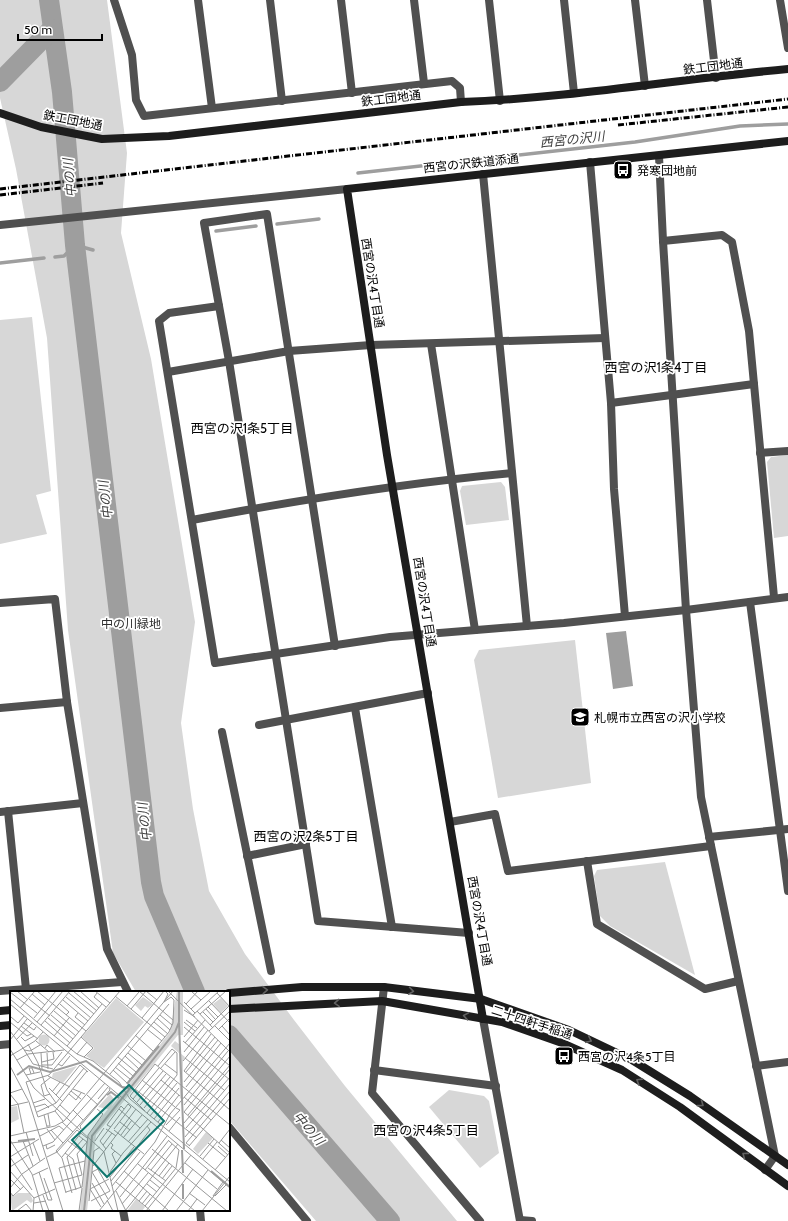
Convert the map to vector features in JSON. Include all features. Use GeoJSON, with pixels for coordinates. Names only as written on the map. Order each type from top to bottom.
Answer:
{"type":"FeatureCollection","features":[{"type":"Feature","properties":{"kind":"street"},"geometry":{"type":"LineString","coordinates":[[114,0],[132,55],[136,100],[144,116],[452,81],[460,88],[461,102]]}},
{"type":"Feature","properties":{"kind":"street"},"geometry":{"type":"LineString","coordinates":[[198,0],[212,108]]}},
{"type":"Feature","properties":{"kind":"street"},"geometry":{"type":"LineString","coordinates":[[270,0],[282,101]]}},
{"type":"Feature","properties":{"kind":"street"},"geometry":{"type":"LineString","coordinates":[[341,0],[352,93]]}},
{"type":"Feature","properties":{"kind":"street"},"geometry":{"type":"LineString","coordinates":[[414,0],[424,83]]}},
{"type":"Feature","properties":{"kind":"street"},"geometry":{"type":"LineString","coordinates":[[489,0],[500,101]]}},
{"type":"Feature","properties":{"kind":"street"},"geometry":{"type":"LineString","coordinates":[[564,0],[574,93]]}},
{"type":"Feature","properties":{"kind":"street"},"geometry":{"type":"LineString","coordinates":[[635,0],[645,86]]}},
{"type":"Feature","properties":{"kind":"street"},"geometry":{"type":"LineString","coordinates":[[707,0],[716,78]]}},
{"type":"Feature","properties":{"kind":"street"},"geometry":{"type":"LineString","coordinates":[[780,0],[788,48]]}},
{"type":"Feature","properties":{"kind":"street","name":"鉄工団地通"},"geometry":{"type":"LineString","coordinates":[[0,113],[40,127],[102,139],[169,136],[461,102],[500,101],[788,69]]}},
{"type":"Feature","properties":{"kind":"street","name":"西宮の沢鉄道添通"},"geometry":{"type":"LineString","coordinates":[[347,189],[788,141]]}},
{"type":"Feature","properties":{"kind":"street"},"geometry":{"type":"LineString","coordinates":[[659,156],[686,610],[701,797],[775,1156],[765,1170]]}},
{"type":"Feature","properties":{"kind":"street"},"geometry":{"type":"LineString","coordinates":[[590,162],[605,338],[615,504],[625,616]]}},
{"type":"Feature","properties":{"kind":"street"},"geometry":{"type":"LineString","coordinates":[[483,174],[527,626]]}},
{"type":"Feature","properties":{"kind":"street"},"geometry":{"type":"LineString","coordinates":[[0,225],[347,189]]}},
{"type":"Feature","properties":{"kind":"street","name":"西宮の沢4丁目通"},"geometry":{"type":"LineString","coordinates":[[347,189],[393,487],[481,999],[483,1019]]}},
{"type":"Feature","properties":{"kind":"street"},"geometry":{"type":"LineString","coordinates":[[335,646],[267,214],[204,223],[229,361],[318,921],[469,933]]}},
{"type":"Feature","properties":{"kind":"street"},"geometry":{"type":"LineString","coordinates":[[663,241],[722,235],[732,242],[749,331],[774,597]]}},
{"type":"Feature","properties":{"kind":"street"},"geometry":{"type":"LineString","coordinates":[[219,306],[169,313],[158,321],[168,372],[214,663],[418,634],[527,626],[686,610],[788,596]]}},
{"type":"Feature","properties":{"kind":"street"},"geometry":{"type":"LineString","coordinates":[[168,372],[289,351],[371,345],[605,338]]}},
{"type":"Feature","properties":{"kind":"street"},"geometry":{"type":"LineString","coordinates":[[430,344],[475,630]]}},
{"type":"Feature","properties":{"kind":"street"},"geometry":{"type":"LineString","coordinates":[[610,403],[754,384]]}},
{"type":"Feature","properties":{"kind":"street"},"geometry":{"type":"LineString","coordinates":[[760,454],[788,450]]}},
{"type":"Feature","properties":{"kind":"street"},"geometry":{"type":"LineString","coordinates":[[192,520],[252,508],[393,487],[512,473]]}},
{"type":"Feature","properties":{"kind":"street"},"geometry":{"type":"LineString","coordinates":[[0,603],[55,599],[67,702],[107,949],[127,991]]}},
{"type":"Feature","properties":{"kind":"street"},"geometry":{"type":"LineString","coordinates":[[750,602],[784,829],[788,891]]}},
{"type":"Feature","properties":{"kind":"street"},"geometry":{"type":"LineString","coordinates":[[259,725],[428,694]]}},
{"type":"Feature","properties":{"kind":"street"},"geometry":{"type":"LineString","coordinates":[[0,708],[67,702]]}},
{"type":"Feature","properties":{"kind":"street"},"geometry":{"type":"LineString","coordinates":[[355,708],[392,927]]}},
{"type":"Feature","properties":{"kind":"street"},"geometry":{"type":"LineString","coordinates":[[222,732],[271,971]]}},
{"type":"Feature","properties":{"kind":"street"},"geometry":{"type":"LineString","coordinates":[[26,989],[4,812],[84,803]]}},
{"type":"Feature","properties":{"kind":"street"},"geometry":{"type":"LineString","coordinates":[[450,822],[495,814],[508,871],[711,846]]}},
{"type":"Feature","properties":{"kind":"street"},"geometry":{"type":"LineString","coordinates":[[709,837],[784,829]]}},
{"type":"Feature","properties":{"kind":"street"},"geometry":{"type":"LineString","coordinates":[[247,856],[306,844]]}},
{"type":"Feature","properties":{"kind":"street"},"geometry":{"type":"LineString","coordinates":[[587,862],[597,924],[705,989],[738,981]]}},
{"type":"Feature","properties":{"kind":"street"},"geometry":{"type":"LineString","coordinates":[[0,991],[122,982]]}},
{"type":"Feature","properties":{"kind":"street","name":"二十四軒手稲通"},"geometry":{"type":"LineString","coordinates":[[230,993],[302,987],[384,987],[481,999],[569,1030],[632,1060],[690,1096],[788,1165]]}},
{"type":"Feature","properties":{"kind":"street"},"geometry":{"type":"LineString","coordinates":[[384,987],[372,1093],[480,1221]]}},
{"type":"Feature","properties":{"kind":"street","name":"二十四軒手稲通"},"geometry":{"type":"LineString","coordinates":[[230,1010],[382,1001],[502,1022],[562,1043],[622,1070],[680,1107],[788,1186]]}},
{"type":"Feature","properties":{"kind":"street"},"geometry":{"type":"LineString","coordinates":[[0,1011],[10,1010]]}},
{"type":"Feature","properties":{"kind":"street"},"geometry":{"type":"LineString","coordinates":[[483,1019],[520,1220],[532,1221]]}},
{"type":"Feature","properties":{"kind":"street"},"geometry":{"type":"LineString","coordinates":[[0,1026],[10,1025]]}},
{"type":"Feature","properties":{"kind":"street"},"geometry":{"type":"LineString","coordinates":[[0,1045],[10,1044]]}},
{"type":"Feature","properties":{"kind":"street"},"geometry":{"type":"LineString","coordinates":[[756,1066],[788,1062]]}},
{"type":"Feature","properties":{"kind":"street"},"geometry":{"type":"LineString","coordinates":[[374,1070],[496,1086]]}},
{"type":"Feature","properties":{"kind":"street"},"geometry":{"type":"LineString","coordinates":[[230,1128],[307,1221]]}},
{"type":"Feature","properties":{"kind":"street"},"geometry":{"type":"LineString","coordinates":[[49,1211],[50,1221]]}},
{"type":"Feature","properties":{"kind":"street"},"geometry":{"type":"LineString","coordinates":[[123,1211],[124,1221]]}},
{"type":"Feature","properties":{"kind":"street"},"geometry":{"type":"LineString","coordinates":[[200,1211],[201,1221]]}},
{"type":"Feature","properties":{"kind":"green space","name":"中の川緑地"},"geometry":{"type":"Polygon","coordinates":[[[0,0],[107,0],[127,153],[121,233],[151,359],[195,622],[181,723],[193,809],[209,891],[245,954],[294,1020],[345,1086],[457,1221],[316,1221],[230,1121],[230,991],[135,991],[113,953],[68,630],[47,338],[16,169],[0,98],[0,0]]]}},
{"type":"Feature","properties":{"kind":"green space"},"geometry":{"type":"Polygon","coordinates":[[[32,317],[51,491],[36,495],[47,534],[0,544],[0,320],[32,317]]]}},
{"type":"Feature","properties":{"kind":"green space"},"geometry":{"type":"Polygon","coordinates":[[[788,455],[788,536],[774,538],[767,462],[771,457],[788,455]]]}},
{"type":"Feature","properties":{"kind":"green space"},"geometry":{"type":"Polygon","coordinates":[[[501,482],[505,487],[509,520],[466,525],[460,491],[462,486],[501,482]]]}},
{"type":"Feature","properties":{"kind":"green space"},"geometry":{"type":"Polygon","coordinates":[[[575,640],[591,783],[498,798],[474,660],[479,650],[575,640]]]}},
{"type":"Feature","properties":{"kind":"green space"},"geometry":{"type":"Polygon","coordinates":[[[665,862],[695,975],[610,926],[600,916],[594,876],[597,870],[665,862]]]}},
{"type":"Feature","properties":{"kind":"green space"},"geometry":{"type":"Polygon","coordinates":[[[449,1090],[484,1096],[489,1101],[499,1153],[480,1168],[429,1107],[449,1090]]]}},
{"type":"Feature","properties":{"kind":"shaded area"},"geometry":{"type":"Polygon","coordinates":[[[626,631],[633,686],[613,689],[606,633],[626,631]]]}},
{"type":"Feature","properties":{"kind":"waterway","name":"中の川"},"geometry":{"type":"LineString","coordinates":[[49,0],[62,92],[75,245],[151,882],[154,896],[195,991]]}},
{"type":"Feature","properties":{"kind":"waterway"},"geometry":{"type":"LineString","coordinates":[[0,82],[52,29]]}},
{"type":"Feature","properties":{"kind":"waterway","name":"西宮の沢川"},"geometry":{"type":"LineString","coordinates":[[358,173],[635,142],[740,126],[788,124]]}},
{"type":"Feature","properties":{"kind":"waterway","name":"西宮の沢川"},"geometry":{"type":"LineString","coordinates":[[277,224],[319,219]]}},
{"type":"Feature","properties":{"kind":"waterway","name":"西宮の沢川"},"geometry":{"type":"LineString","coordinates":[[216,231],[256,226]]}},
{"type":"Feature","properties":{"kind":"waterway","name":"西宮の沢川"},"geometry":{"type":"LineString","coordinates":[[55,257],[64,256],[75,245],[93,250]]}},
{"type":"Feature","properties":{"kind":"waterway"},"geometry":{"type":"LineString","coordinates":[[0,263],[44,258]]}},
{"type":"Feature","properties":{"kind":"waterway","name":"中の川"},"geometry":{"type":"LineString","coordinates":[[230,1036],[390,1221]]}},
{"type":"Feature","properties":{"kind":"railway"},"geometry":{"type":"LineString","coordinates":[[0,189],[788,99]]}},
{"type":"Feature","properties":{"kind":"railway"},"geometry":{"type":"LineString","coordinates":[[618,125],[788,107]]}},
{"type":"Feature","properties":{"kind":"railway"},"geometry":{"type":"LineString","coordinates":[[0,195],[103,183]]}},
{"type":"Feature","properties":{"kind":"place","name":"発寒団地前"},"geometry":{"type":"Point","coordinates":[623,170]}},
{"type":"Feature","properties":{"kind":"place","name":"札幌市立西宮の沢小学校"},"geometry":{"type":"Point","coordinates":[580,717]}},
{"type":"Feature","properties":{"kind":"place","name":"西宮の沢4条5丁目"},"geometry":{"type":"Point","coordinates":[564,1056]}},
{"type":"Feature","properties":{"kind":"district","name":"西宮の沢1条4丁目"},"geometry":{"type":"Point","coordinates":[656,367]}},
{"type":"Feature","properties":{"kind":"district","name":"西宮の沢1条5丁目"},"geometry":{"type":"Point","coordinates":[242,428]}},
{"type":"Feature","properties":{"kind":"district","name":"西宮の沢2条5丁目"},"geometry":{"type":"Point","coordinates":[306,836]}},
{"type":"Feature","properties":{"kind":"district","name":"西宮の沢4条5丁目"},"geometry":{"type":"Point","coordinates":[426,1130]}}]}
